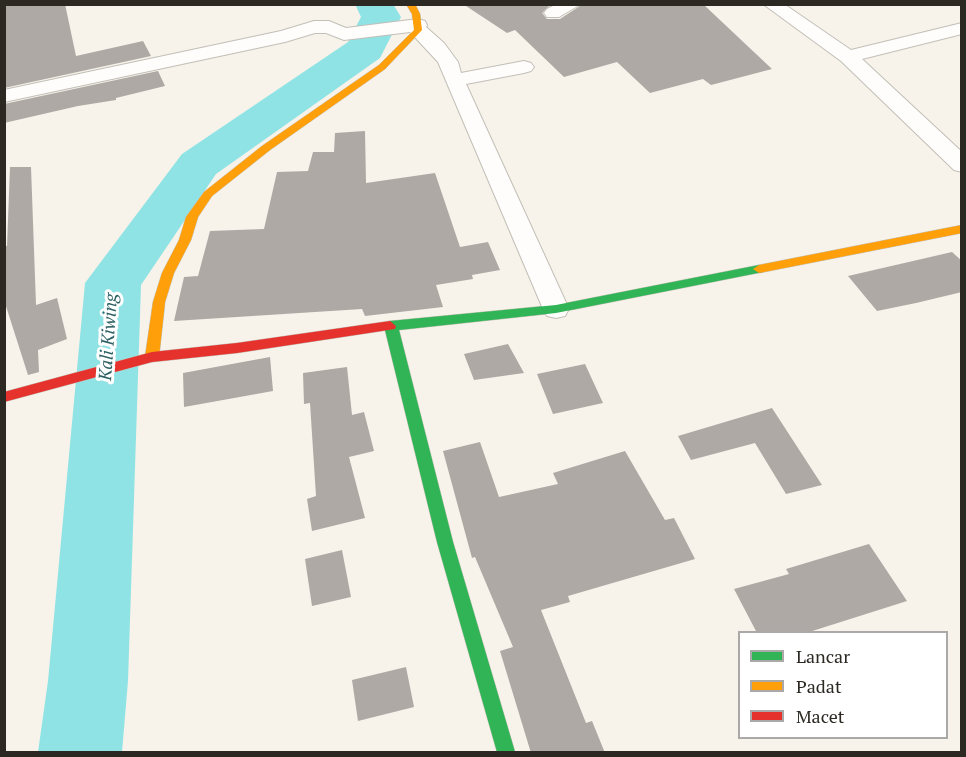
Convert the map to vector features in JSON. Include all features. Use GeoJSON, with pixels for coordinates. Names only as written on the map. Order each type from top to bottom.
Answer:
{"type":"FeatureCollection","features":[{"type":"Feature","properties":{"kind":"street"},"geometry":{"type":"LineString","coordinates":[[147,358],[168,273],[185,240],[192,217],[208,194],[266,148],[382,67],[413,28],[416,14],[410,4]]}},
{"type":"Feature","properties":{"kind":"street"},"geometry":{"type":"LineString","coordinates":[[553,13],[572,4]]}},
{"type":"Feature","properties":{"kind":"street"},"geometry":{"type":"LineString","coordinates":[[773,5],[849,57],[962,165]]}},
{"type":"Feature","properties":{"kind":"street"},"geometry":{"type":"LineString","coordinates":[[4,96],[285,36],[315,27],[329,27],[344,34],[413,28],[443,55],[556,309]]}},
{"type":"Feature","properties":{"kind":"street"},"geometry":{"type":"LineString","coordinates":[[849,57],[962,28]]}},
{"type":"Feature","properties":{"kind":"street"},"geometry":{"type":"LineString","coordinates":[[454,80],[524,68]]}},
{"type":"Feature","properties":{"kind":"street"},"geometry":{"type":"LineString","coordinates":[[4,396],[147,358],[237,348],[344,331],[392,328],[556,309],[962,229]]}},
{"type":"Feature","properties":{"kind":"street"},"geometry":{"type":"LineString","coordinates":[[392,328],[445,542],[506,753]]}},
{"type":"Feature","properties":{"kind":"building"},"geometry":{"type":"Polygon","coordinates":[[[4,4],[65,4],[76,56],[143,41],[151,56],[4,88],[4,4]]]}},
{"type":"Feature","properties":{"kind":"building"},"geometry":{"type":"Polygon","coordinates":[[[463,4],[551,4],[542,13],[547,19],[560,19],[583,4],[703,4],[772,69],[711,85],[703,79],[650,93],[617,62],[564,77],[515,30],[507,33],[463,4]]]}},
{"type":"Feature","properties":{"kind":"building"},"geometry":{"type":"Polygon","coordinates":[[[158,71],[165,86],[116,98],[116,100],[4,123],[4,104],[158,71]]]}},
{"type":"Feature","properties":{"kind":"building"},"geometry":{"type":"Polygon","coordinates":[[[365,131],[366,183],[435,173],[460,247],[488,242],[500,270],[472,275],[473,279],[436,285],[443,307],[365,316],[362,309],[174,321],[184,277],[198,276],[210,231],[264,229],[277,172],[308,171],[313,152],[334,152],[335,133],[365,131]]]}},
{"type":"Feature","properties":{"kind":"building"},"geometry":{"type":"Polygon","coordinates":[[[10,167],[31,167],[36,305],[57,298],[67,339],[38,350],[39,372],[28,375],[4,300],[4,246],[7,246],[10,167]]]}},
{"type":"Feature","properties":{"kind":"building"},"geometry":{"type":"Polygon","coordinates":[[[952,252],[962,261],[962,292],[916,303],[877,311],[848,276],[952,252]]]}},
{"type":"Feature","properties":{"kind":"building"},"geometry":{"type":"Polygon","coordinates":[[[508,344],[524,373],[474,380],[464,354],[508,344]]]}},
{"type":"Feature","properties":{"kind":"building"},"geometry":{"type":"Polygon","coordinates":[[[270,357],[273,391],[184,407],[183,373],[270,357]]]}},
{"type":"Feature","properties":{"kind":"building"},"geometry":{"type":"Polygon","coordinates":[[[585,364],[603,403],[553,414],[537,374],[585,364]]]}},
{"type":"Feature","properties":{"kind":"building"},"geometry":{"type":"Polygon","coordinates":[[[347,367],[352,415],[364,412],[374,451],[349,457],[365,518],[312,531],[307,499],[316,496],[310,403],[304,404],[303,373],[347,367]]]}},
{"type":"Feature","properties":{"kind":"building"},"geometry":{"type":"Polygon","coordinates":[[[772,408],[822,485],[786,494],[755,443],[691,460],[678,436],[772,408]]]}},
{"type":"Feature","properties":{"kind":"building"},"geometry":{"type":"Polygon","coordinates":[[[480,442],[499,497],[558,484],[553,473],[625,451],[665,520],[674,518],[695,559],[568,596],[570,602],[541,610],[586,723],[592,721],[605,753],[531,753],[500,651],[513,647],[475,557],[472,558],[443,451],[480,442]]]}},
{"type":"Feature","properties":{"kind":"building"},"geometry":{"type":"Polygon","coordinates":[[[869,544],[907,601],[812,631],[756,631],[734,589],[789,574],[786,569],[869,544]]]}},
{"type":"Feature","properties":{"kind":"building"},"geometry":{"type":"Polygon","coordinates":[[[342,550],[351,597],[312,606],[305,559],[342,550]]]}},
{"type":"Feature","properties":{"kind":"building"},"geometry":{"type":"Polygon","coordinates":[[[406,667],[414,707],[358,721],[352,680],[406,667]]]}},
{"type":"Feature","properties":{"kind":"waterway","name":"Kali Kiwing"},"geometry":{"type":"LineString","coordinates":[[80,752],[88,681],[113,283],[199,164],[365,49],[381,17],[374,4]]}},
{"type":"Feature","properties":{"kind":"traffic: fast"},"geometry":{"type":"LineString","coordinates":[[390,326],[556,309],[759,269]]}},
{"type":"Feature","properties":{"kind":"traffic: fast"},"geometry":{"type":"LineString","coordinates":[[392,328],[445,542],[506,752]]}},
{"type":"Feature","properties":{"kind":"traffic: slow"},"geometry":{"type":"LineString","coordinates":[[152,357],[159,302],[168,273],[185,240],[192,217],[208,194],[266,148],[382,67],[418,30],[416,14],[410,4]]}},
{"type":"Feature","properties":{"kind":"traffic: slow"},"geometry":{"type":"LineString","coordinates":[[759,269],[962,229]]}},
{"type":"Feature","properties":{"kind":"traffic: jam"},"geometry":{"type":"LineString","coordinates":[[4,397],[152,357],[237,348],[390,326]]}}]}
